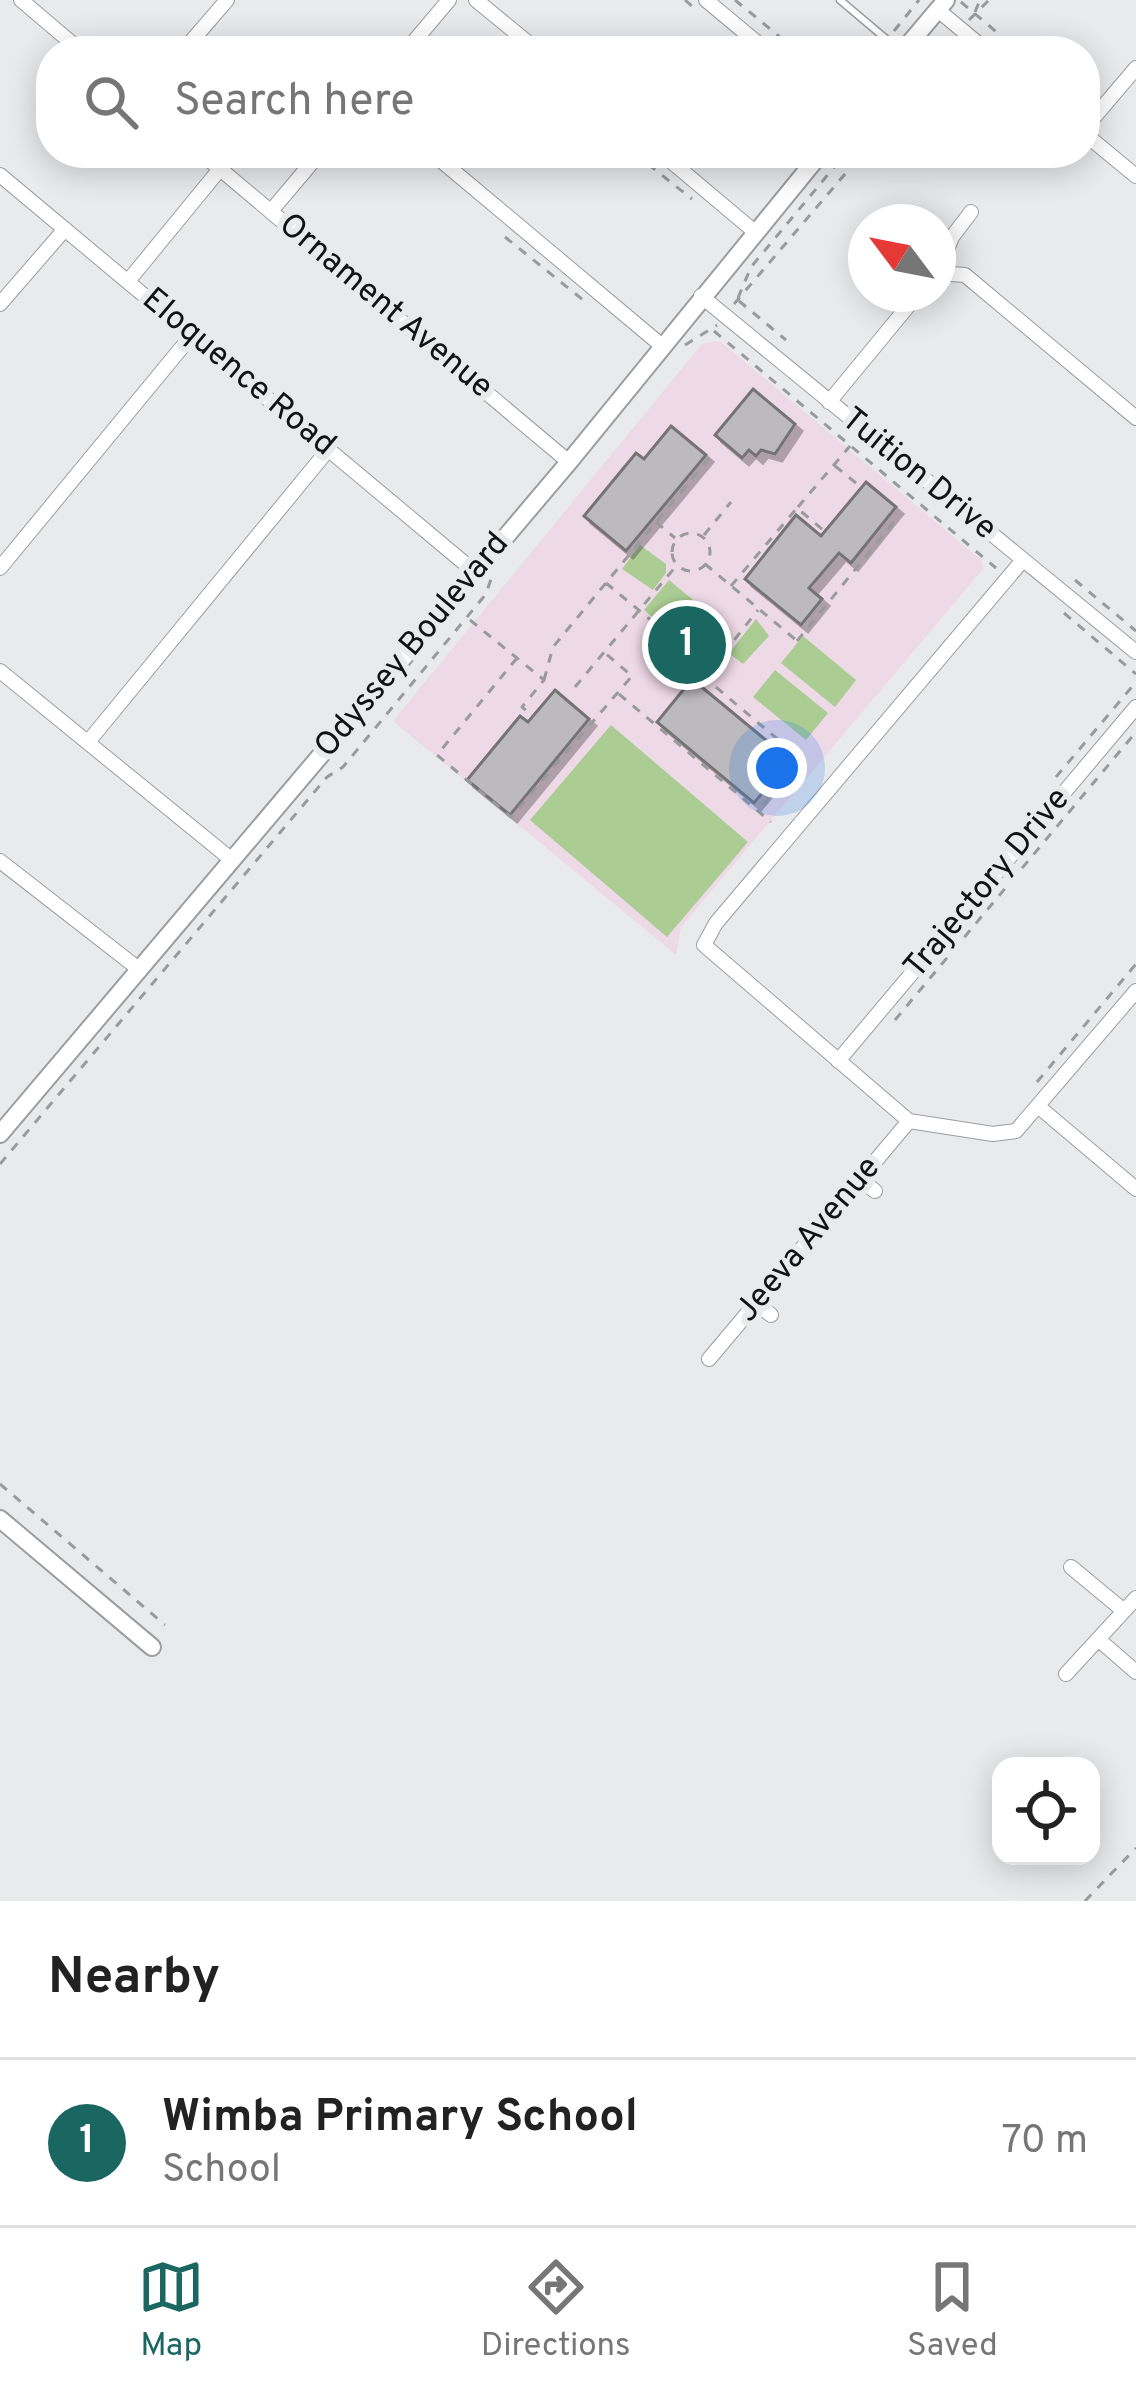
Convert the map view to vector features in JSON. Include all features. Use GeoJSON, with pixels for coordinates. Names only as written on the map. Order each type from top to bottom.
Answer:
{"type":"FeatureCollection","features":[{"type":"Feature","properties":{"kind":"street"},"geometry":{"type":"LineString","coordinates":[[21,0],[63,36]]}},
{"type":"Feature","properties":{"kind":"street"},"geometry":{"type":"LineString","coordinates":[[195,36],[226,0]]}},
{"type":"Feature","properties":{"kind":"street"},"geometry":{"type":"LineString","coordinates":[[419,36],[449,0]]}},
{"type":"Feature","properties":{"kind":"street"},"geometry":{"type":"LineString","coordinates":[[476,0],[520,36]]}},
{"type":"Feature","properties":{"kind":"street"},"geometry":{"type":"LineString","coordinates":[[706,0],[748,36]]}},
{"type":"Feature","properties":{"kind":"street"},"geometry":{"type":"LineString","coordinates":[[915,36],[942,5],[972,36]]}},
{"type":"Feature","properties":{"kind":"street"},"geometry":{"type":"LineString","coordinates":[[1100,112],[1136,68]]}},
{"type":"Feature","properties":{"kind":"street"},"geometry":{"type":"LineString","coordinates":[[1100,144],[1136,176]]}},
{"type":"Feature","properties":{"kind":"street"},"geometry":{"type":"LineString","coordinates":[[271,211],[307,168]]}},
{"type":"Feature","properties":{"kind":"street"},"geometry":{"type":"LineString","coordinates":[[450,168],[670,347]]}},
{"type":"Feature","properties":{"kind":"street"},"geometry":{"type":"LineString","coordinates":[[679,168],[755,232]]}},
{"type":"Feature","properties":{"kind":"street","name":"Odyssey Boulevard"},"geometry":{"type":"LineString","coordinates":[[0,1134],[232,860],[483,576],[569,462],[670,347],[701,296],[808,168]]}},
{"type":"Feature","properties":{"kind":"street"},"geometry":{"type":"LineString","coordinates":[[128,280],[220,169]]}},
{"type":"Feature","properties":{"kind":"street","name":"Ornament Avenue"},"geometry":{"type":"LineString","coordinates":[[220,169],[569,462]]}},
{"type":"Feature","properties":{"kind":"street","name":"Eloquence Road"},"geometry":{"type":"LineString","coordinates":[[0,175],[483,576]]}},
{"type":"Feature","properties":{"kind":"street"},"geometry":{"type":"LineString","coordinates":[[971,212],[952,237],[938,273],[965,275],[1136,418]]}},
{"type":"Feature","properties":{"kind":"street"},"geometry":{"type":"LineString","coordinates":[[0,304],[65,229]]}},
{"type":"Feature","properties":{"kind":"street","name":"Tuition Drive"},"geometry":{"type":"LineString","coordinates":[[701,296],[1136,652]]}},
{"type":"Feature","properties":{"kind":"street"},"geometry":{"type":"LineString","coordinates":[[829,402],[903,312]]}},
{"type":"Feature","properties":{"kind":"street"},"geometry":{"type":"LineString","coordinates":[[0,568],[192,335]]}},
{"type":"Feature","properties":{"kind":"street"},"geometry":{"type":"LineString","coordinates":[[88,742],[328,450]]}},
{"type":"Feature","properties":{"kind":"street"},"geometry":{"type":"LineString","coordinates":[[1023,560],[706,937],[706,952],[909,1121],[1004,1135],[1016,1131],[1130,1012],[1136,991]]}},
{"type":"Feature","properties":{"kind":"street"},"geometry":{"type":"LineString","coordinates":[[0,671],[232,860]]}},
{"type":"Feature","properties":{"kind":"street","name":"Trajectory Drive"},"geometry":{"type":"LineString","coordinates":[[838,1061],[1136,707]]}},
{"type":"Feature","properties":{"kind":"street"},"geometry":{"type":"LineString","coordinates":[[0,861],[140,970]]}},
{"type":"Feature","properties":{"kind":"street"},"geometry":{"type":"LineString","coordinates":[[1039,1107],[1136,1189]]}},
{"type":"Feature","properties":{"kind":"street","name":"Jeeva Avenue"},"geometry":{"type":"LineString","coordinates":[[709,1359],[909,1121]]}},
{"type":"Feature","properties":{"kind":"street"},"geometry":{"type":"LineString","coordinates":[[860,1179],[874,1191]]}},
{"type":"Feature","properties":{"kind":"street"},"geometry":{"type":"LineString","coordinates":[[756,1303],[771,1316]]}},
{"type":"Feature","properties":{"kind":"street"},"geometry":{"type":"LineString","coordinates":[[0,1519],[152,1647]]}},
{"type":"Feature","properties":{"kind":"street"},"geometry":{"type":"LineString","coordinates":[[1071,1567],[1124,1611]]}},
{"type":"Feature","properties":{"kind":"street"},"geometry":{"type":"LineString","coordinates":[[1066,1674],[1136,1598]]}},
{"type":"Feature","properties":{"kind":"street"},"geometry":{"type":"LineString","coordinates":[[1098,1639],[1136,1672]]}},
{"type":"Feature","properties":{"kind":"lane"},"geometry":{"type":"LineString","coordinates":[[840,0],[882,36]]}},
{"type":"Feature","properties":{"kind":"path"},"geometry":{"type":"LineString","coordinates":[[735,0],[779,36]]}},
{"type":"Feature","properties":{"kind":"path"},"geometry":{"type":"LineString","coordinates":[[890,36],[919,0]]}},
{"type":"Feature","properties":{"kind":"path"},"geometry":{"type":"LineString","coordinates":[[958,0],[1001,36]]}},
{"type":"Feature","properties":{"kind":"path"},"geometry":{"type":"LineString","coordinates":[[974,14],[980,0]]}},
{"type":"Feature","properties":{"kind":"path"},"geometry":{"type":"LineString","coordinates":[[974,14],[988,0]]}},
{"type":"Feature","properties":{"kind":"path"},"geometry":{"type":"LineString","coordinates":[[653,168],[692,200]]}},
{"type":"Feature","properties":{"kind":"path"},"geometry":{"type":"LineString","coordinates":[[738,300],[751,267],[834,168]]}},
{"type":"Feature","properties":{"kind":"path"},"geometry":{"type":"LineString","coordinates":[[738,300],[850,168]]}},
{"type":"Feature","properties":{"kind":"path"},"geometry":{"type":"LineString","coordinates":[[506,237],[587,304]]}},
{"type":"Feature","properties":{"kind":"path"},"geometry":{"type":"LineString","coordinates":[[738,300],[786,340]]}},
{"type":"Feature","properties":{"kind":"path"},"geometry":{"type":"LineString","coordinates":[[670,347],[712,330],[1008,578]]}},
{"type":"Feature","properties":{"kind":"path"},"geometry":{"type":"LineString","coordinates":[[731,586],[850,446]]}},
{"type":"Feature","properties":{"kind":"path"},"geometry":{"type":"LineString","coordinates":[[533,716],[522,707],[544,680],[553,647],[710,457]]}},
{"type":"Feature","properties":{"kind":"path"},"geometry":{"type":"LineString","coordinates":[[834,465],[861,487]]}},
{"type":"Feature","properties":{"kind":"path"},"geometry":{"type":"LineString","coordinates":[[702,537],[730,502]]}},
{"type":"Feature","properties":{"kind":"path"},"geometry":{"type":"LineString","coordinates":[[797,508],[829,535]]}},
{"type":"Feature","properties":{"kind":"path"},"geometry":{"type":"LineString","coordinates":[[705,564],[797,642],[897,518]]}},
{"type":"Feature","properties":{"kind":"path"},"geometry":{"type":"LineString","coordinates":[[656,522],[676,539]]}},
{"type":"Feature","properties":{"kind":"path"},"geometry":{"type":"LineString","coordinates":[[689,533],[702,537],[709,547],[705,564],[688,571],[677,565],[672,552],[676,539],[689,533]]}},
{"type":"Feature","properties":{"kind":"path"},"geometry":{"type":"LineString","coordinates":[[575,687],[677,565]]}},
{"type":"Feature","properties":{"kind":"path"},"geometry":{"type":"LineString","coordinates":[[0,1164],[486,595],[483,576]]}},
{"type":"Feature","properties":{"kind":"path"},"geometry":{"type":"LineString","coordinates":[[1075,580],[1136,632]]}},
{"type":"Feature","properties":{"kind":"path"},"geometry":{"type":"LineString","coordinates":[[605,583],[711,670]]}},
{"type":"Feature","properties":{"kind":"path"},"geometry":{"type":"LineString","coordinates":[[1054,605],[1136,674]]}},
{"type":"Feature","properties":{"kind":"path"},"geometry":{"type":"LineString","coordinates":[[758,609],[704,677],[801,759],[758,811]]}},
{"type":"Feature","properties":{"kind":"path"},"geometry":{"type":"LineString","coordinates":[[470,620],[544,680]]}},
{"type":"Feature","properties":{"kind":"path"},"geometry":{"type":"LineString","coordinates":[[517,658],[437,755],[511,817],[632,676],[605,652]]}},
{"type":"Feature","properties":{"kind":"path"},"geometry":{"type":"LineString","coordinates":[[617,693],[771,821]]}},
{"type":"Feature","properties":{"kind":"path"},"geometry":{"type":"LineString","coordinates":[[895,1020],[1136,732]]}},
{"type":"Feature","properties":{"kind":"path"},"geometry":{"type":"LineString","coordinates":[[1036,1084],[1136,964]]}},
{"type":"Feature","properties":{"kind":"path"},"geometry":{"type":"LineString","coordinates":[[0,1484],[165,1625]]}},
{"type":"Feature","properties":{"kind":"path"},"geometry":{"type":"LineString","coordinates":[[1085,1901],[1136,1848]]}},
{"type":"Feature","properties":{"kind":"shaded area"},"geometry":{"type":"Polygon","coordinates":[[[720,341],[982,561],[983,569],[681,927],[676,955],[393,721],[702,344],[720,341]]]}},
{"type":"Feature","properties":{"kind":"green space"},"geometry":{"type":"Polygon","coordinates":[[[640,545],[666,564],[666,573],[653,590],[622,569],[640,545]]]}},
{"type":"Feature","properties":{"kind":"green space"},"geometry":{"type":"Polygon","coordinates":[[[669,580],[698,604],[673,635],[644,610],[669,580]]]}},
{"type":"Feature","properties":{"kind":"green space"},"geometry":{"type":"Polygon","coordinates":[[[756,619],[769,636],[743,664],[729,653],[756,619]]]}},
{"type":"Feature","properties":{"kind":"green space"},"geometry":{"type":"Polygon","coordinates":[[[803,636],[856,680],[835,707],[781,663],[803,636]]]}},
{"type":"Feature","properties":{"kind":"green space"},"geometry":{"type":"Polygon","coordinates":[[[775,670],[828,713],[806,740],[753,697],[775,670]]]}},
{"type":"Feature","properties":{"kind":"green space"},"geometry":{"type":"Polygon","coordinates":[[[611,725],[748,842],[667,937],[530,820],[611,725]]]}},
{"type":"Feature","properties":{"kind":"building"},"geometry":{"type":"Polygon","coordinates":[[[753,389],[795,424],[775,454],[761,450],[756,456],[749,450],[742,458],[715,435],[753,389]]]}},
{"type":"Feature","properties":{"kind":"building"},"geometry":{"type":"Polygon","coordinates":[[[671,426],[706,455],[626,551],[584,516],[636,453],[644,459],[671,426]]]}},
{"type":"Feature","properties":{"kind":"building"},"geometry":{"type":"Polygon","coordinates":[[[866,482],[896,507],[851,563],[839,553],[809,588],[822,599],[801,625],[745,579],[796,515],[821,536],[866,482]]]}},
{"type":"Feature","properties":{"kind":"building"},"geometry":{"type":"Polygon","coordinates":[[[692,679],[790,760],[754,803],[657,722],[692,679]]]}},
{"type":"Feature","properties":{"kind":"building"},"geometry":{"type":"Polygon","coordinates":[[[555,690],[589,719],[510,815],[467,780],[520,716],[528,722],[555,690]]]}},
{"type":"Feature","properties":{"kind":"place","name":"Wimba Primary School"},"geometry":{"type":"Point","coordinates":[687,645]}}]}
